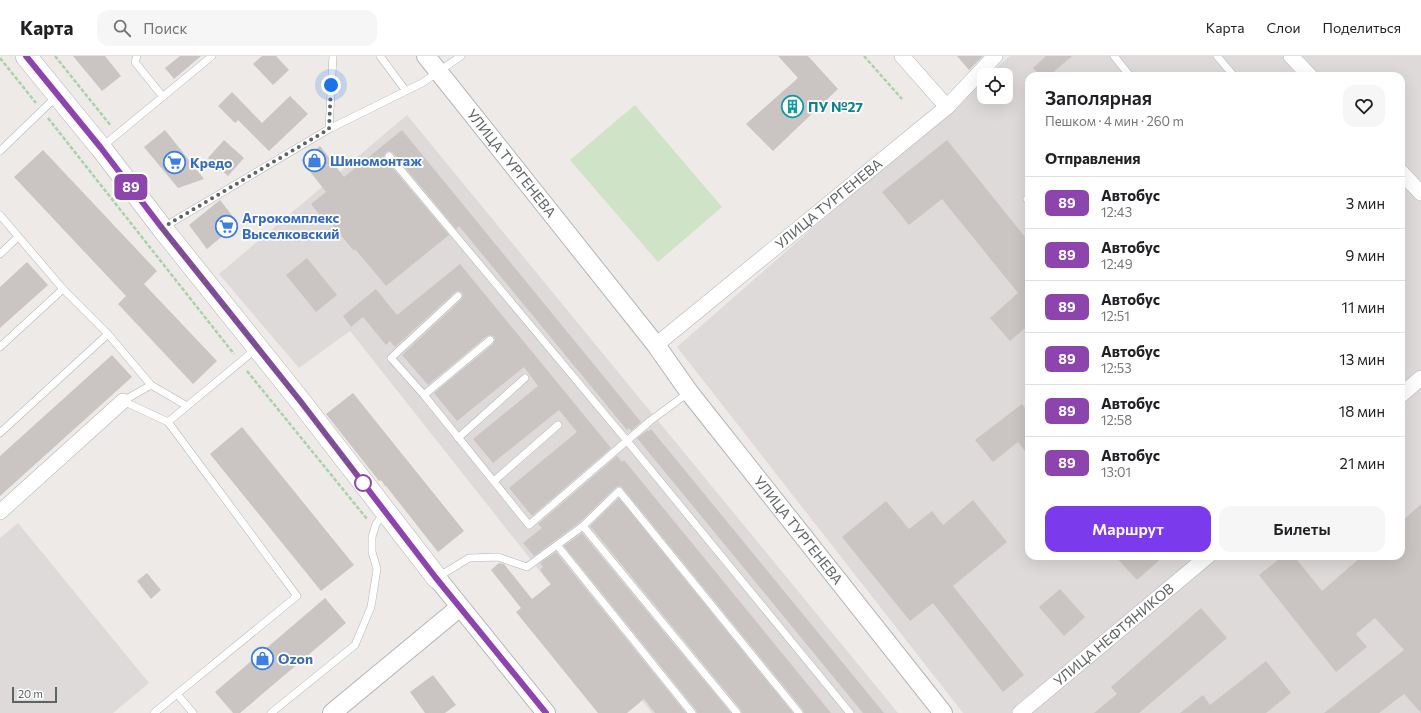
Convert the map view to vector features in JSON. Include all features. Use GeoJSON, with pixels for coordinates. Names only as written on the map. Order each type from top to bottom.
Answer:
{"type":"FeatureCollection","features":[{"type":"Feature","properties":{"kind":"main road"},"geometry":{"type":"LineString","coordinates":[[26,56],[101,148],[257,348],[380,520],[436,578]]}},
{"type":"Feature","properties":{"kind":"street","name":"УЛИЦА ТУРГЕНЕВА"},"geometry":{"type":"LineString","coordinates":[[426,56],[656,345],[689,392],[943,713]]}},
{"type":"Feature","properties":{"kind":"street"},"geometry":{"type":"LineString","coordinates":[[902,56],[947,107]]}},
{"type":"Feature","properties":{"kind":"street","name":"УЛИЦА ТУРГЕНЕВА"},"geometry":{"type":"LineString","coordinates":[[656,345],[947,107],[995,56]]}},
{"type":"Feature","properties":{"kind":"street"},"geometry":{"type":"LineString","coordinates":[[1291,56],[1306,72]]}},
{"type":"Feature","properties":{"kind":"street"},"geometry":{"type":"LineString","coordinates":[[1405,176],[1421,192]]}},
{"type":"Feature","properties":{"kind":"street"},"geometry":{"type":"LineString","coordinates":[[1405,392],[1420,382]]}},
{"type":"Feature","properties":{"kind":"street"},"geometry":{"type":"LineString","coordinates":[[0,512],[123,402]]}},
{"type":"Feature","properties":{"kind":"street","name":"УЛИЦА НЕФТЯНИКОВ"},"geometry":{"type":"LineString","coordinates":[[1020,713],[1203,560]]}},
{"type":"Feature","properties":{"kind":"street"},"geometry":{"type":"LineString","coordinates":[[436,578],[546,713]]}},
{"type":"Feature","properties":{"kind":"street"},"geometry":{"type":"LineString","coordinates":[[332,713],[460,607]]}},
{"type":"Feature","properties":{"kind":"lane"},"geometry":{"type":"LineString","coordinates":[[101,148],[212,56]]}},
{"type":"Feature","properties":{"kind":"lane"},"geometry":{"type":"LineString","coordinates":[[329,129],[333,56]]}},
{"type":"Feature","properties":{"kind":"lane"},"geometry":{"type":"LineString","coordinates":[[380,56],[406,91]]}},
{"type":"Feature","properties":{"kind":"lane"},"geometry":{"type":"LineString","coordinates":[[162,228],[329,129],[406,91],[461,56]]}},
{"type":"Feature","properties":{"kind":"lane"},"geometry":{"type":"LineString","coordinates":[[1114,56],[1127,72]]}},
{"type":"Feature","properties":{"kind":"lane"},"geometry":{"type":"LineString","coordinates":[[1217,56],[1231,72]]}},
{"type":"Feature","properties":{"kind":"lane"},"geometry":{"type":"LineString","coordinates":[[134,58],[163,97]]}},
{"type":"Feature","properties":{"kind":"lane"},"geometry":{"type":"LineString","coordinates":[[0,151],[58,96]]}},
{"type":"Feature","properties":{"kind":"lane"},"geometry":{"type":"LineString","coordinates":[[389,156],[628,442],[850,713]]}},
{"type":"Feature","properties":{"kind":"lane"},"geometry":{"type":"LineString","coordinates":[[0,216],[63,290],[108,334],[151,385],[187,406]]}},
{"type":"Feature","properties":{"kind":"lane"},"geometry":{"type":"LineString","coordinates":[[0,254],[18,237]]}},
{"type":"Feature","properties":{"kind":"lane"},"geometry":{"type":"LineString","coordinates":[[0,347],[63,290]]}},
{"type":"Feature","properties":{"kind":"lane"},"geometry":{"type":"LineString","coordinates":[[458,296],[392,358],[424,395],[529,525],[628,442],[650,421],[689,392]]}},
{"type":"Feature","properties":{"kind":"lane"},"geometry":{"type":"LineString","coordinates":[[0,433],[108,334]]}},
{"type":"Feature","properties":{"kind":"lane"},"geometry":{"type":"LineString","coordinates":[[424,395],[490,340]]}},
{"type":"Feature","properties":{"kind":"lane"},"geometry":{"type":"LineString","coordinates":[[168,422],[257,348]]}},
{"type":"Feature","properties":{"kind":"lane"},"geometry":{"type":"LineString","coordinates":[[458,438],[525,378]]}},
{"type":"Feature","properties":{"kind":"lane"},"geometry":{"type":"LineString","coordinates":[[123,402],[151,385]]}},
{"type":"Feature","properties":{"kind":"lane"},"geometry":{"type":"LineString","coordinates":[[123,402],[168,422],[297,596],[154,713]]}},
{"type":"Feature","properties":{"kind":"lane"},"geometry":{"type":"LineString","coordinates":[[494,481],[558,425]]}},
{"type":"Feature","properties":{"kind":"lane"},"geometry":{"type":"LineString","coordinates":[[436,578],[469,558],[498,557],[527,567],[583,526],[619,491],[799,713]]}},
{"type":"Feature","properties":{"kind":"lane"},"geometry":{"type":"LineString","coordinates":[[271,713],[355,645],[372,607],[377,569],[372,552],[372,536],[380,520]]}},
{"type":"Feature","properties":{"kind":"lane"},"geometry":{"type":"LineString","coordinates":[[583,526],[737,713]]}},
{"type":"Feature","properties":{"kind":"lane"},"geometry":{"type":"LineString","coordinates":[[557,546],[692,713]]}},
{"type":"Feature","properties":{"kind":"lane"},"geometry":{"type":"LineString","coordinates":[[177,694],[193,713]]}},
{"type":"Feature","properties":{"kind":"path"},"geometry":{"type":"LineString","coordinates":[[55,56],[118,134]]}},
{"type":"Feature","properties":{"kind":"path"},"geometry":{"type":"LineString","coordinates":[[864,56],[902,99]]}},
{"type":"Feature","properties":{"kind":"path"},"geometry":{"type":"LineString","coordinates":[[0,58],[240,362],[380,520]]}},
{"type":"Feature","properties":{"kind":"shaded area"},"geometry":{"type":"Polygon","coordinates":[[[1010,56],[1421,56],[1421,713],[963,713],[677,347],[977,84],[977,104],[1013,104],[1013,68],[996,68],[1010,56]]]}},
{"type":"Feature","properties":{"kind":"shaded area"},"geometry":{"type":"Polygon","coordinates":[[[407,115],[898,713],[652,713],[350,331],[299,368],[219,274],[407,115]]]}},
{"type":"Feature","properties":{"kind":"shaded area"},"geometry":{"type":"Polygon","coordinates":[[[18,523],[149,683],[113,713],[0,713],[0,538],[18,523]]]}},
{"type":"Feature","properties":{"kind":"green space"},"geometry":{"type":"Polygon","coordinates":[[[635,105],[722,207],[658,262],[570,160],[635,105]]]}},
{"type":"Feature","properties":{"kind":"building"},"geometry":{"type":"Polygon","coordinates":[[[73,56],[105,56],[121,76],[102,91],[73,56]]]}},
{"type":"Feature","properties":{"kind":"building"},"geometry":{"type":"Polygon","coordinates":[[[180,56],[201,56],[174,79],[165,68],[180,56]]]}},
{"type":"Feature","properties":{"kind":"building"},"geometry":{"type":"Polygon","coordinates":[[[262,56],[276,56],[289,70],[273,85],[253,64],[262,56]]]}},
{"type":"Feature","properties":{"kind":"building","name":"ПУ №27"},"geometry":{"type":"Polygon","coordinates":[[[778,56],[808,56],[838,89],[773,151],[746,124],[798,78],[778,56]]]}},
{"type":"Feature","properties":{"kind":"building"},"geometry":{"type":"Polygon","coordinates":[[[957,56],[983,56],[969,70],[957,56]]]}},
{"type":"Feature","properties":{"kind":"building"},"geometry":{"type":"Polygon","coordinates":[[[1046,56],[1072,56],[1054,72],[1036,72],[1033,68],[1046,56]]]}},
{"type":"Feature","properties":{"kind":"building"},"geometry":{"type":"Polygon","coordinates":[[[232,92],[262,123],[290,96],[308,114],[269,151],[238,120],[235,123],[218,106],[232,92]]]}},
{"type":"Feature","properties":{"kind":"building","name":"Кредо"},"geometry":{"type":"Polygon","coordinates":[[[165,130],[204,179],[178,188],[144,147],[165,130]]]}},
{"type":"Feature","properties":{"kind":"building"},"geometry":{"type":"Polygon","coordinates":[[[402,130],[641,422],[631,431],[629,428],[627,430],[459,226],[456,229],[393,153],[389,151],[386,152],[384,156],[385,159],[449,235],[386,286],[324,215],[321,217],[311,204],[326,192],[301,160],[320,146],[344,177],[402,130]]]}},
{"type":"Feature","properties":{"kind":"building"},"geometry":{"type":"Polygon","coordinates":[[[224,140],[244,158],[228,176],[208,158],[224,140]]]}},
{"type":"Feature","properties":{"kind":"building"},"geometry":{"type":"Polygon","coordinates":[[[947,140],[1025,237],[1025,328],[1010,341],[990,318],[1018,293],[942,199],[909,225],[882,192],[947,140]]]}},
{"type":"Feature","properties":{"kind":"building"},"geometry":{"type":"Polygon","coordinates":[[[43,150],[157,271],[144,284],[217,361],[193,384],[118,304],[126,296],[14,177],[43,150]]]}},
{"type":"Feature","properties":{"kind":"building"},"geometry":{"type":"Polygon","coordinates":[[[220,200],[238,223],[207,249],[189,225],[220,200]]]}},
{"type":"Feature","properties":{"kind":"building"},"geometry":{"type":"Polygon","coordinates":[[[307,258],[337,295],[316,312],[286,275],[307,258]]]}},
{"type":"Feature","properties":{"kind":"building"},"geometry":{"type":"Polygon","coordinates":[[[27,262],[48,285],[0,328],[0,287],[27,262]]]}},
{"type":"Feature","properties":{"kind":"building"},"geometry":{"type":"Polygon","coordinates":[[[460,264],[611,448],[532,516],[509,488],[577,432],[559,410],[493,463],[473,439],[538,386],[524,367],[457,421],[434,393],[493,344],[495,340],[494,337],[490,335],[487,336],[428,385],[402,355],[461,300],[463,295],[461,292],[455,292],[395,347],[390,341],[386,345],[363,317],[351,327],[343,316],[376,289],[397,315],[460,264]]]}},
{"type":"Feature","properties":{"kind":"building"},"geometry":{"type":"Polygon","coordinates":[[[112,355],[132,377],[0,496],[0,456],[112,355]]]}},
{"type":"Feature","properties":{"kind":"building"},"geometry":{"type":"Polygon","coordinates":[[[353,393],[464,531],[438,552],[386,486],[381,480],[379,481],[326,414],[353,393]]]}},
{"type":"Feature","properties":{"kind":"building"},"geometry":{"type":"Polygon","coordinates":[[[1022,404],[1025,408],[1025,451],[1018,442],[993,462],[975,440],[1022,404]]]}},
{"type":"Feature","properties":{"kind":"building"},"geometry":{"type":"Polygon","coordinates":[[[242,427],[354,565],[321,591],[210,454],[242,427]]]}},
{"type":"Feature","properties":{"kind":"building"},"geometry":{"type":"Polygon","coordinates":[[[651,429],[884,713],[863,713],[637,438],[651,429]]]}},
{"type":"Feature","properties":{"kind":"building"},"geometry":{"type":"Polygon","coordinates":[[[617,456],[622,462],[624,460],[831,713],[804,713],[621,486],[616,487],[580,522],[534,556],[523,543],[542,528],[538,524],[617,456]]]}},
{"type":"Feature","properties":{"kind":"building"},"geometry":{"type":"Polygon","coordinates":[[[619,498],[793,713],[742,713],[590,526],[619,498]]]}},
{"type":"Feature","properties":{"kind":"building"},"geometry":{"type":"Polygon","coordinates":[[[973,500],[1007,542],[953,586],[1024,675],[1003,692],[933,603],[910,621],[842,537],[886,501],[909,529],[932,511],[943,525],[973,500]]]}},
{"type":"Feature","properties":{"kind":"building"},"geometry":{"type":"Polygon","coordinates":[[[1421,504],[1421,713],[1404,694],[1379,713],[1324,713],[1404,650],[1375,618],[1356,634],[1367,647],[1336,672],[1259,575],[1278,560],[1297,560],[1322,591],[1357,560],[1405,560],[1405,518],[1421,504]]]}},
{"type":"Feature","properties":{"kind":"building"},"geometry":{"type":"Polygon","coordinates":[[[582,533],[731,713],[697,713],[564,546],[582,533]]]}},
{"type":"Feature","properties":{"kind":"building"},"geometry":{"type":"Polygon","coordinates":[[[556,552],[686,713],[655,713],[644,699],[627,713],[598,713],[516,612],[521,608],[491,570],[499,563],[504,564],[532,599],[551,584],[540,570],[543,567],[540,563],[556,552]]]}},
{"type":"Feature","properties":{"kind":"building"},"geometry":{"type":"Polygon","coordinates":[[[1119,560],[1160,560],[1137,580],[1119,560]]]}},
{"type":"Feature","properties":{"kind":"building"},"geometry":{"type":"Polygon","coordinates":[[[147,573],[161,590],[151,599],[137,581],[147,573]]]}},
{"type":"Feature","properties":{"kind":"building"},"geometry":{"type":"Polygon","coordinates":[[[1060,589],[1085,617],[1064,636],[1039,607],[1060,589]]]}},
{"type":"Feature","properties":{"kind":"building"},"geometry":{"type":"Polygon","coordinates":[[[325,598],[346,623],[240,713],[233,713],[215,692],[325,598]]]}},
{"type":"Feature","properties":{"kind":"building"},"geometry":{"type":"Polygon","coordinates":[[[1201,608],[1227,638],[1139,713],[1094,713],[1117,694],[1111,687],[1201,608]]]}},
{"type":"Feature","properties":{"kind":"building"},"geometry":{"type":"Polygon","coordinates":[[[1266,661],[1291,693],[1266,713],[1180,713],[1203,695],[1210,705],[1266,661]]]}},
{"type":"Feature","properties":{"kind":"building"},"geometry":{"type":"Polygon","coordinates":[[[433,675],[456,705],[445,713],[425,713],[410,692],[433,675]]]}},
{"type":"Feature","properties":{"kind":"bus line","name":"89"},"geometry":{"type":"LineString","coordinates":[[26,56],[101,148],[162,228],[301,402],[436,578],[546,713]]}},
{"type":"Feature","properties":{"kind":"place","name":"ПУ №27"},"geometry":{"type":"Point","coordinates":[793,107]}},
{"type":"Feature","properties":{"kind":"place","name":"Шиномонтаж"},"geometry":{"type":"Point","coordinates":[314,161]}},
{"type":"Feature","properties":{"kind":"place","name":"Кредо"},"geometry":{"type":"Point","coordinates":[175,163]}},
{"type":"Feature","properties":{"kind":"place","name":"Агрокомплекс Выселковский"},"geometry":{"type":"Point","coordinates":[226,226]}},
{"type":"Feature","properties":{"kind":"place","name":"Ozon"},"geometry":{"type":"Point","coordinates":[262,659]}},
{"type":"Feature","properties":{"kind":"route"},"geometry":{"type":"LineString","coordinates":[[331,85],[329,129],[162,228],[301,402],[366,487],[363,483]]}}]}
